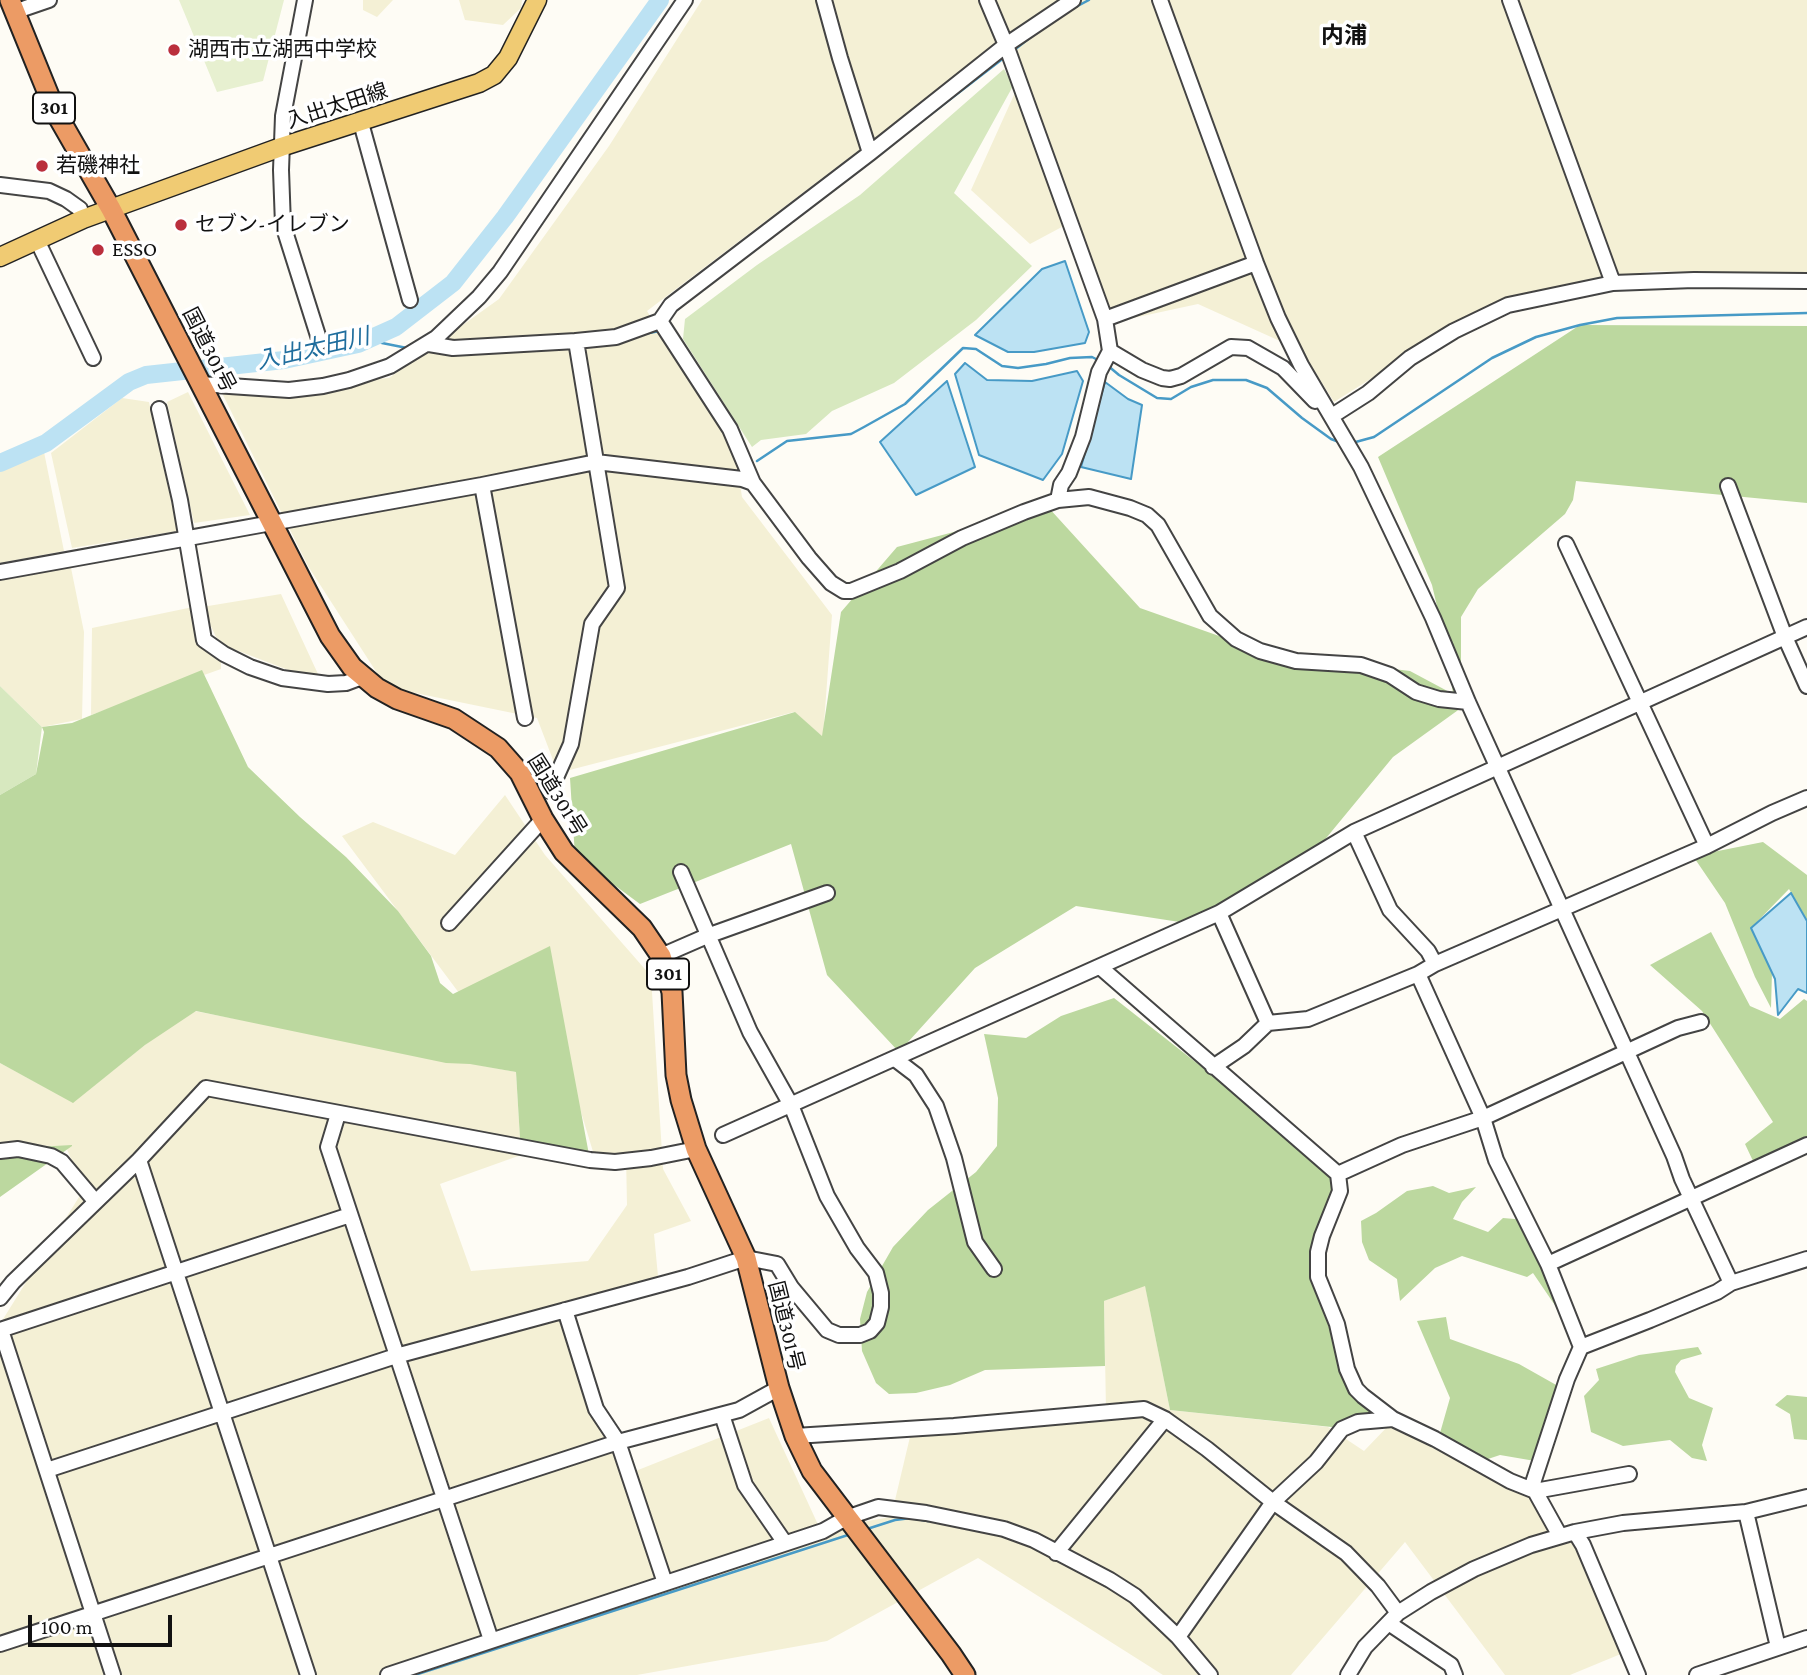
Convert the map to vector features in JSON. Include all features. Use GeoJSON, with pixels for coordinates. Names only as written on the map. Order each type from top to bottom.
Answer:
{"type":"FeatureCollection","features":[{"type":"Feature","properties":{"kind":"highway","name":"国道301号"},"geometry":{"type":"LineString","coordinates":[[12,6],[56,113],[111,209],[330,636],[362,677],[397,699],[454,719],[498,748],[520,774],[564,852],[642,928],[661,956],[672,992],[676,1075],[696,1149],[746,1258],[779,1388],[795,1436],[812,1471],[965,1675]]}},
{"type":"Feature","properties":{"kind":"main road","name":"入出太田線"},"geometry":{"type":"LineString","coordinates":[[0,257],[83,219],[281,147],[479,83],[494,75],[509,58],[537,0]]}},
{"type":"Feature","properties":{"kind":"street"},"geometry":{"type":"LineString","coordinates":[[12,6],[49,0]]}},
{"type":"Feature","properties":{"kind":"street"},"geometry":{"type":"LineString","coordinates":[[305,0],[283,116],[283,225],[320,342]]}},
{"type":"Feature","properties":{"kind":"street"},"geometry":{"type":"LineString","coordinates":[[200,384],[289,390],[323,386],[390,366],[429,344],[479,298],[500,272],[685,0]]}},
{"type":"Feature","properties":{"kind":"street"},"geometry":{"type":"LineString","coordinates":[[824,0],[870,153]]}},
{"type":"Feature","properties":{"kind":"street"},"geometry":{"type":"LineString","coordinates":[[986,0],[1006,45],[1105,319],[1110,351],[1099,372],[1083,437],[1069,473],[1061,485],[1058,500]]}},
{"type":"Feature","properties":{"kind":"street"},"geometry":{"type":"LineString","coordinates":[[429,344],[453,348],[576,341],[616,337],[657,324],[670,305],[870,153],[1006,45],[1073,0]]}},
{"type":"Feature","properties":{"kind":"street"},"geometry":{"type":"LineString","coordinates":[[1160,0],[1278,318],[1301,365],[1361,467],[1433,618],[1468,702],[1731,1283]]}},
{"type":"Feature","properties":{"kind":"street"},"geometry":{"type":"LineString","coordinates":[[1510,0],[1614,283]]}},
{"type":"Feature","properties":{"kind":"street"},"geometry":{"type":"LineString","coordinates":[[361,123],[410,300]]}},
{"type":"Feature","properties":{"kind":"street"},"geometry":{"type":"LineString","coordinates":[[0,185],[49,191],[80,209],[83,219]]}},
{"type":"Feature","properties":{"kind":"street"},"geometry":{"type":"LineString","coordinates":[[37,240],[93,358]]}},
{"type":"Feature","properties":{"kind":"street"},"geometry":{"type":"LineString","coordinates":[[1105,319],[1256,263]]}},
{"type":"Feature","properties":{"kind":"street"},"geometry":{"type":"LineString","coordinates":[[1332,416],[1368,393],[1410,358],[1478,318],[1507,305],[1614,283],[1694,280],[1807,281]]}},
{"type":"Feature","properties":{"kind":"street"},"geometry":{"type":"LineString","coordinates":[[660,321],[730,429],[753,483],[831,583],[848,592],[1024,512],[1058,500],[1089,497],[1130,508],[1147,515],[1158,525],[1210,616],[1236,639],[1260,651],[1296,661],[1361,665],[1390,675],[1416,692],[1439,699],[1468,702]]}},
{"type":"Feature","properties":{"kind":"street"},"geometry":{"type":"LineString","coordinates":[[550,791],[571,744],[592,624],[617,588],[576,341]]}},
{"type":"Feature","properties":{"kind":"street"},"geometry":{"type":"LineString","coordinates":[[1110,351],[1142,370],[1162,379],[1170,379],[1181,376],[1231,347],[1248,348],[1283,368],[1332,416]]}},
{"type":"Feature","properties":{"kind":"street"},"geometry":{"type":"LineString","coordinates":[[159,409],[180,500],[204,640],[250,667],[282,678],[328,684],[346,683],[362,677]]}},
{"type":"Feature","properties":{"kind":"street"},"geometry":{"type":"LineString","coordinates":[[0,572],[596,462],[742,479],[753,483]]}},
{"type":"Feature","properties":{"kind":"street"},"geometry":{"type":"LineString","coordinates":[[482,485],[525,719]]}},
{"type":"Feature","properties":{"kind":"street"},"geometry":{"type":"LineString","coordinates":[[1728,486],[1785,637],[1807,686]]}},
{"type":"Feature","properties":{"kind":"street"},"geometry":{"type":"LineString","coordinates":[[1566,544],[1707,846]]}},
{"type":"Feature","properties":{"kind":"street"},"geometry":{"type":"LineString","coordinates":[[723,1135],[1219,913],[1354,832],[1807,627]]}},
{"type":"Feature","properties":{"kind":"street"},"geometry":{"type":"LineString","coordinates":[[1213,1067],[1244,1046],[1268,1023],[1308,1019],[1418,974],[1435,964],[1707,846],[1807,798]]}},
{"type":"Feature","properties":{"kind":"street"},"geometry":{"type":"LineString","coordinates":[[449,923],[543,819]]}},
{"type":"Feature","properties":{"kind":"street"},"geometry":{"type":"LineString","coordinates":[[1354,832],[1390,910],[1429,951],[1435,964]]}},
{"type":"Feature","properties":{"kind":"street"},"geometry":{"type":"LineString","coordinates":[[47,1470],[396,1356],[688,1277],[746,1258],[778,1264],[791,1287],[827,1330],[839,1335],[860,1335],[870,1331],[877,1323],[881,1293],[876,1273],[857,1248],[827,1196],[791,1105],[750,1032],[681,872]]}},
{"type":"Feature","properties":{"kind":"street"},"geometry":{"type":"LineString","coordinates":[[661,956],[707,936],[827,894]]}},
{"type":"Feature","properties":{"kind":"street"},"geometry":{"type":"LineString","coordinates":[[1219,913],[1268,1023]]}},
{"type":"Feature","properties":{"kind":"street"},"geometry":{"type":"LineString","coordinates":[[1101,967],[1338,1174],[1340,1191],[1322,1236],[1318,1252],[1318,1277],[1337,1324],[1347,1369],[1356,1390],[1373,1406],[1393,1419],[1535,1491],[1629,1474]]}},
{"type":"Feature","properties":{"kind":"street"},"geometry":{"type":"LineString","coordinates":[[1418,974],[1483,1118],[1496,1160],[1548,1264],[1581,1347],[1567,1379],[1533,1483],[1560,1536]]}},
{"type":"Feature","properties":{"kind":"street"},"geometry":{"type":"LineString","coordinates":[[1338,1174],[1402,1146],[1483,1118],[1678,1028],[1701,1022]]}},
{"type":"Feature","properties":{"kind":"street"},"geometry":{"type":"LineString","coordinates":[[895,1059],[916,1075],[936,1106],[954,1158],[975,1242],[994,1269]]}},
{"type":"Feature","properties":{"kind":"street"},"geometry":{"type":"LineString","coordinates":[[0,1298],[139,1160],[206,1088],[590,1160],[639,1160],[696,1149]]}},
{"type":"Feature","properties":{"kind":"street"},"geometry":{"type":"LineString","coordinates":[[338,1114],[328,1147],[491,1640]]}},
{"type":"Feature","properties":{"kind":"street"},"geometry":{"type":"LineString","coordinates":[[1548,1264],[1807,1145]]}},
{"type":"Feature","properties":{"kind":"street"},"geometry":{"type":"LineString","coordinates":[[0,1151],[18,1149],[51,1156],[62,1162],[95,1201]]}},
{"type":"Feature","properties":{"kind":"street"},"geometry":{"type":"LineString","coordinates":[[139,1160],[308,1675]]}},
{"type":"Feature","properties":{"kind":"street"},"geometry":{"type":"LineString","coordinates":[[113,1675],[1,1330],[350,1215]]}},
{"type":"Feature","properties":{"kind":"street"},"geometry":{"type":"LineString","coordinates":[[1581,1347],[1650,1321],[1717,1292],[1731,1283],[1807,1259]]}},
{"type":"Feature","properties":{"kind":"street"},"geometry":{"type":"LineString","coordinates":[[565,1310],[596,1409],[618,1442],[665,1583]]}},
{"type":"Feature","properties":{"kind":"street"},"geometry":{"type":"LineString","coordinates":[[0,1644],[618,1442],[739,1410],[779,1388]]}},
{"type":"Feature","properties":{"kind":"street"},"geometry":{"type":"LineString","coordinates":[[795,1436],[954,1426],[1144,1409],[1165,1419],[1273,1502],[1346,1553],[1378,1586],[1394,1618],[1451,1665],[1455,1675]]}},
{"type":"Feature","properties":{"kind":"street"},"geometry":{"type":"LineString","coordinates":[[722,1415],[745,1485],[785,1543]]}},
{"type":"Feature","properties":{"kind":"street"},"geometry":{"type":"LineString","coordinates":[[1056,1553],[1165,1419]]}},
{"type":"Feature","properties":{"kind":"street"},"geometry":{"type":"LineString","coordinates":[[1178,1637],[1273,1502],[1316,1462],[1342,1429],[1358,1422],[1393,1419]]}},
{"type":"Feature","properties":{"kind":"street"},"geometry":{"type":"LineString","coordinates":[[1348,1675],[1365,1647],[1394,1618],[1431,1592],[1474,1569],[1531,1545],[1575,1532],[1623,1523],[1746,1512],[1807,1497]]}},
{"type":"Feature","properties":{"kind":"street"},"geometry":{"type":"LineString","coordinates":[[388,1675],[823,1531],[846,1518],[878,1507],[926,1513],[1004,1529],[1034,1540],[1135,1596],[1178,1637],[1210,1675]]}},
{"type":"Feature","properties":{"kind":"street"},"geometry":{"type":"LineString","coordinates":[[1746,1512],[1778,1647]]}},
{"type":"Feature","properties":{"kind":"street"},"geometry":{"type":"LineString","coordinates":[[1575,1532],[1638,1675]]}},
{"type":"Feature","properties":{"kind":"street"},"geometry":{"type":"LineString","coordinates":[[1697,1675],[1807,1638]]}},
{"type":"Feature","properties":{"kind":"shaded area"},"geometry":{"type":"Polygon","coordinates":[[[363,0],[393,0],[377,17],[363,10],[363,0]]]}},
{"type":"Feature","properties":{"kind":"shaded area"},"geometry":{"type":"Polygon","coordinates":[[[459,0],[522,0],[521,8],[503,25],[465,20],[459,0]]]}},
{"type":"Feature","properties":{"kind":"shaded area"},"geometry":{"type":"Polygon","coordinates":[[[702,0],[1807,0],[1807,275],[1653,271],[1510,299],[1451,328],[1334,402],[1302,351],[1198,304],[1110,323],[1073,221],[1030,244],[971,190],[1018,86],[999,44],[647,311],[735,452],[742,497],[832,615],[823,737],[794,712],[558,773],[537,718],[386,687],[308,566],[221,391],[389,378],[499,299],[609,146],[702,0]]]}},
{"type":"Feature","properties":{"kind":"shaded area"},"geometry":{"type":"Polygon","coordinates":[[[188,392],[250,515],[194,523],[167,402],[188,392]]]}},
{"type":"Feature","properties":{"kind":"shaded area"},"geometry":{"type":"Polygon","coordinates":[[[122,398],[149,402],[178,531],[72,548],[51,453],[122,398]]]}},
{"type":"Feature","properties":{"kind":"shaded area"},"geometry":{"type":"Polygon","coordinates":[[[44,452],[64,551],[0,563],[0,470],[44,452]]]}},
{"type":"Feature","properties":{"kind":"shaded area"},"geometry":{"type":"Polygon","coordinates":[[[70,563],[84,632],[82,719],[42,727],[0,686],[0,575],[70,563]]]}},
{"type":"Feature","properties":{"kind":"shaded area"},"geometry":{"type":"Polygon","coordinates":[[[281,594],[318,674],[312,679],[228,647],[216,637],[202,607],[281,594]]]}},
{"type":"Feature","properties":{"kind":"shaded area"},"geometry":{"type":"Polygon","coordinates":[[[193,607],[221,655],[221,669],[91,715],[92,628],[193,607]]]}},
{"type":"Feature","properties":{"kind":"shaded area"},"geometry":{"type":"Polygon","coordinates":[[[505,795],[545,855],[651,976],[663,1169],[691,1221],[654,1234],[659,1287],[569,1314],[628,1474],[769,1418],[820,1529],[891,1517],[914,1420],[1106,1410],[1104,1301],[1145,1285],[1170,1410],[1328,1427],[1364,1451],[1389,1425],[1535,1501],[1552,1540],[1575,1532],[1628,1651],[1570,1675],[1505,1675],[1405,1542],[1291,1675],[1163,1675],[978,1558],[827,1641],[637,1675],[0,1675],[0,1324],[84,1189],[66,1147],[0,1143],[0,1063],[73,1102],[189,1010],[516,1072],[521,1155],[440,1184],[471,1271],[588,1261],[627,1205],[626,1155],[594,1155],[571,1079],[459,993],[342,836],[373,822],[455,855],[505,795]]]}},
{"type":"Feature","properties":{"kind":"green space"},"geometry":{"type":"Polygon","coordinates":[[[179,0],[284,0],[263,81],[217,92],[179,0]]]}},
{"type":"Feature","properties":{"kind":"green space"},"geometry":{"type":"Polygon","coordinates":[[[1004,69],[1013,86],[954,193],[1032,266],[976,320],[894,383],[832,411],[806,434],[761,440],[752,447],[683,339],[685,319],[757,265],[860,195],[1004,69]]]}},
{"type":"Feature","properties":{"kind":"green space"},"geometry":{"type":"Polygon","coordinates":[[[1580,325],[1807,326],[1807,503],[1576,481],[1573,500],[1565,514],[1478,589],[1461,617],[1461,708],[1393,757],[1299,871],[1186,923],[1076,906],[975,968],[899,1052],[827,975],[791,844],[640,904],[575,856],[570,778],[795,712],[822,736],[841,612],[897,547],[1048,507],[1140,608],[1270,654],[1410,671],[1453,694],[1445,640],[1432,585],[1378,457],[1580,325]]]}},
{"type":"Feature","properties":{"kind":"green space"},"geometry":{"type":"Polygon","coordinates":[[[202,670],[248,767],[346,857],[398,911],[431,956],[440,983],[453,994],[550,946],[590,1160],[521,1155],[516,1072],[446,1063],[196,1011],[145,1045],[73,1103],[0,1063],[0,795],[36,774],[44,732],[42,727],[72,723],[202,670]]]}},
{"type":"Feature","properties":{"kind":"green space"},"geometry":{"type":"Polygon","coordinates":[[[0,686],[42,727],[36,774],[0,795],[0,686]]]}},
{"type":"Feature","properties":{"kind":"green space"},"geometry":{"type":"Polygon","coordinates":[[[1763,842],[1807,875],[1807,920],[1789,889],[1751,928],[1772,972],[1771,1008],[1755,977],[1725,903],[1693,856],[1763,842]]]}},
{"type":"Feature","properties":{"kind":"green space"},"geometry":{"type":"Polygon","coordinates":[[[1711,932],[1750,1006],[1780,1019],[1804,999],[1807,1001],[1807,1139],[1753,1161],[1745,1144],[1773,1122],[1702,1011],[1650,965],[1711,932]]]}},
{"type":"Feature","properties":{"kind":"green space"},"geometry":{"type":"Polygon","coordinates":[[[1114,998],[1338,1174],[1317,1264],[1353,1383],[1382,1420],[1341,1428],[1170,1410],[1145,1286],[1104,1301],[1105,1366],[985,1370],[950,1385],[916,1393],[889,1394],[876,1383],[862,1351],[860,1319],[867,1292],[893,1247],[928,1210],[976,1172],[997,1146],[998,1098],[984,1034],[1026,1038],[1061,1016],[1114,998]]]}},
{"type":"Feature","properties":{"kind":"green space"},"geometry":{"type":"Polygon","coordinates":[[[72,1146],[0,1197],[0,1149],[72,1146]]]}},
{"type":"Feature","properties":{"kind":"green space"},"geometry":{"type":"Polygon","coordinates":[[[1433,1186],[1449,1193],[1476,1187],[1462,1202],[1453,1219],[1488,1232],[1503,1218],[1526,1220],[1571,1329],[1533,1273],[1527,1277],[1462,1256],[1435,1268],[1400,1301],[1397,1279],[1369,1260],[1362,1242],[1361,1221],[1407,1191],[1433,1186]]]}},
{"type":"Feature","properties":{"kind":"green space"},"geometry":{"type":"Polygon","coordinates":[[[1446,1317],[1450,1339],[1519,1364],[1558,1386],[1535,1461],[1500,1455],[1482,1461],[1438,1440],[1450,1398],[1417,1321],[1446,1317]]]}},
{"type":"Feature","properties":{"kind":"green space"},"geometry":{"type":"Polygon","coordinates":[[[1698,1347],[1702,1354],[1681,1360],[1675,1372],[1689,1398],[1713,1408],[1702,1445],[1707,1461],[1692,1458],[1670,1440],[1623,1446],[1591,1432],[1584,1396],[1599,1380],[1596,1369],[1639,1355],[1698,1347]]]}},
{"type":"Feature","properties":{"kind":"green space"},"geometry":{"type":"Polygon","coordinates":[[[1787,1395],[1807,1397],[1807,1440],[1794,1439],[1790,1414],[1775,1405],[1787,1395]]]}},
{"type":"Feature","properties":{"kind":"water"},"geometry":{"type":"Polygon","coordinates":[[[1065,261],[1089,332],[1085,343],[1034,352],[1008,352],[975,335],[1042,269],[1065,261]]]}},
{"type":"Feature","properties":{"kind":"water"},"geometry":{"type":"Polygon","coordinates":[[[965,363],[987,380],[1032,381],[1077,371],[1083,381],[1062,454],[1043,480],[979,455],[955,374],[965,363]]]}},
{"type":"Feature","properties":{"kind":"water"},"geometry":{"type":"Polygon","coordinates":[[[947,381],[975,467],[916,495],[880,442],[947,381]]]}},
{"type":"Feature","properties":{"kind":"water"},"geometry":{"type":"Polygon","coordinates":[[[1105,382],[1128,399],[1142,405],[1131,479],[1081,467],[1105,382]]]}},
{"type":"Feature","properties":{"kind":"water"},"geometry":{"type":"Polygon","coordinates":[[[1791,893],[1807,921],[1807,993],[1798,989],[1778,1015],[1775,979],[1751,928],[1791,893]]]}},
{"type":"Feature","properties":{"kind":"waterway","name":"入出太田川"},"geometry":{"type":"LineString","coordinates":[[0,463],[46,443],[129,382],[146,375],[284,360],[358,344],[396,327],[453,283],[505,217],[660,0]]}},
{"type":"Feature","properties":{"kind":"waterway"},"geometry":{"type":"LineString","coordinates":[[1072,9],[1089,0]]}},
{"type":"Feature","properties":{"kind":"waterway"},"geometry":{"type":"LineString","coordinates":[[1013,51],[1032,36]]}},
{"type":"Feature","properties":{"kind":"waterway"},"geometry":{"type":"LineString","coordinates":[[744,258],[1005,57]]}},
{"type":"Feature","properties":{"kind":"waterway"},"geometry":{"type":"LineString","coordinates":[[1352,443],[1374,437],[1492,358],[1536,337],[1617,318],[1807,313]]}},
{"type":"Feature","properties":{"kind":"waterway"},"geometry":{"type":"LineString","coordinates":[[643,334],[660,331]]}},
{"type":"Feature","properties":{"kind":"waterway"},"geometry":{"type":"LineString","coordinates":[[374,337],[382,343],[407,348]]}},
{"type":"Feature","properties":{"kind":"waterway"},"geometry":{"type":"LineString","coordinates":[[757,461],[787,441],[851,434],[864,427],[905,404],[963,348],[976,349],[1002,366],[1018,368],[1070,358],[1092,357],[1098,360]]}},
{"type":"Feature","properties":{"kind":"waterway"},"geometry":{"type":"LineString","coordinates":[[1107,365],[1157,398],[1171,399],[1191,387],[1213,380],[1246,380],[1267,388],[1302,418],[1339,442]]}},
{"type":"Feature","properties":{"kind":"waterway"},"geometry":{"type":"LineString","coordinates":[[867,1529],[895,1520],[911,1518],[928,1521]]}},
{"type":"Feature","properties":{"kind":"waterway"},"geometry":{"type":"LineString","coordinates":[[415,1675],[848,1535]]}},
{"type":"Feature","properties":{"kind":"waterway"},"geometry":{"type":"LineString","coordinates":[[1097,1581],[1116,1592]]}},
{"type":"Feature","properties":{"kind":"place","name":"湖西市立湖西中学校"},"geometry":{"type":"Point","coordinates":[174,50]}},
{"type":"Feature","properties":{"kind":"place","name":"若磯神社"},"geometry":{"type":"Point","coordinates":[42,166]}},
{"type":"Feature","properties":{"kind":"place","name":"セブン-イレブン"},"geometry":{"type":"Point","coordinates":[181,225]}},
{"type":"Feature","properties":{"kind":"place","name":"ESSO"},"geometry":{"type":"Point","coordinates":[98,250]}},
{"type":"Feature","properties":{"kind":"district","name":"内浦"},"geometry":{"type":"Point","coordinates":[1344,36]}}]}
